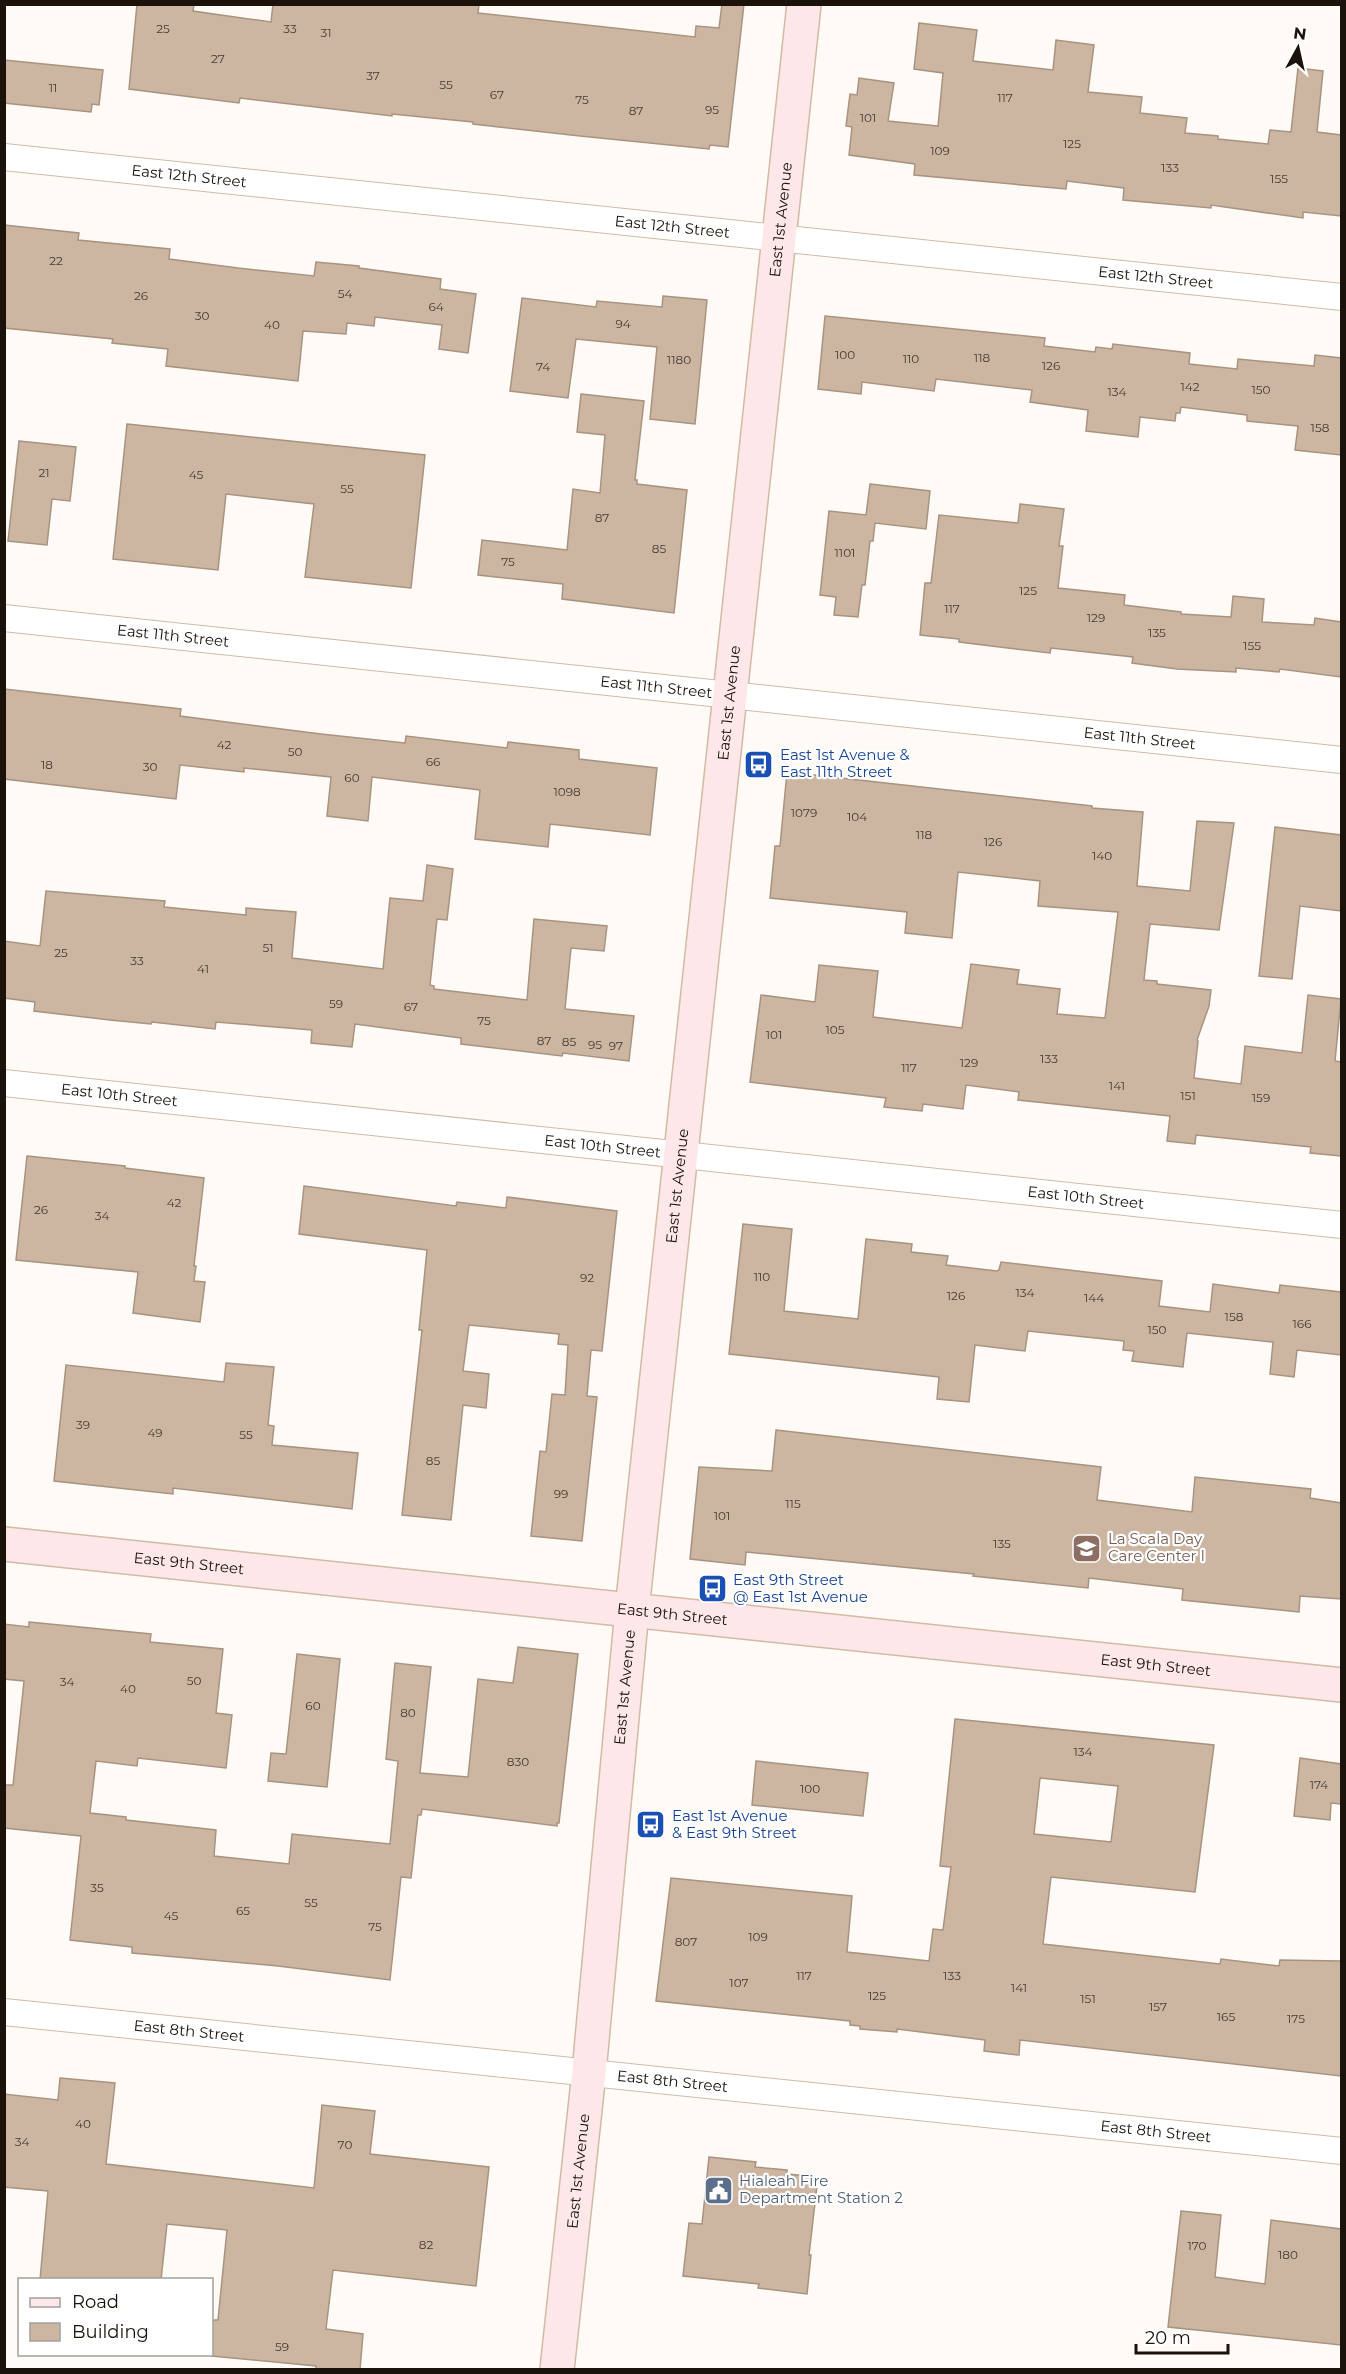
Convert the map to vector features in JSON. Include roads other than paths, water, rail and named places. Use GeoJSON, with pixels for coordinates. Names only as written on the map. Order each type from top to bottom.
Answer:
{"type":"FeatureCollection","features":[{"type":"Feature","properties":{"kind":"street","name":"East 1st Avenue"},"geometry":{"type":"LineString","coordinates":[[557,2370],[589,2072],[632,1610],[804,4]]}},
{"type":"Feature","properties":{"kind":"street","name":"East 12th Street"},"geometry":{"type":"LineString","coordinates":[[4,157],[1341,297]]}},
{"type":"Feature","properties":{"kind":"street","name":"East 11th Street"},"geometry":{"type":"LineString","coordinates":[[4,618],[1341,760]]}},
{"type":"Feature","properties":{"kind":"street","name":"East 10th Street"},"geometry":{"type":"LineString","coordinates":[[4,1083],[1341,1225]]}},
{"type":"Feature","properties":{"kind":"street","name":"East 9th Street"},"geometry":{"type":"LineString","coordinates":[[4,1544],[1341,1685]]}},
{"type":"Feature","properties":{"kind":"street","name":"East 8th Street"},"geometry":{"type":"LineString","coordinates":[[4,2012],[1341,2151]]}},
{"type":"Feature","properties":{"kind":"place","name":"East 1st Avenue & East 11th Street"},"geometry":{"type":"Point","coordinates":[759,764]}},
{"type":"Feature","properties":{"kind":"place","name":"La Scala Day Care Center I"},"geometry":{"type":"Point","coordinates":[1087,1548]}},
{"type":"Feature","properties":{"kind":"place","name":"East 9th Street @ East 1st Avenue"},"geometry":{"type":"Point","coordinates":[712,1589]}},
{"type":"Feature","properties":{"kind":"place","name":"East 1st Avenue & East 9th Street"},"geometry":{"type":"Point","coordinates":[651,1825]}},
{"type":"Feature","properties":{"kind":"place","name":"Hialeah Fire Department Station 2"},"geometry":{"type":"Point","coordinates":[718,2190]}}]}
